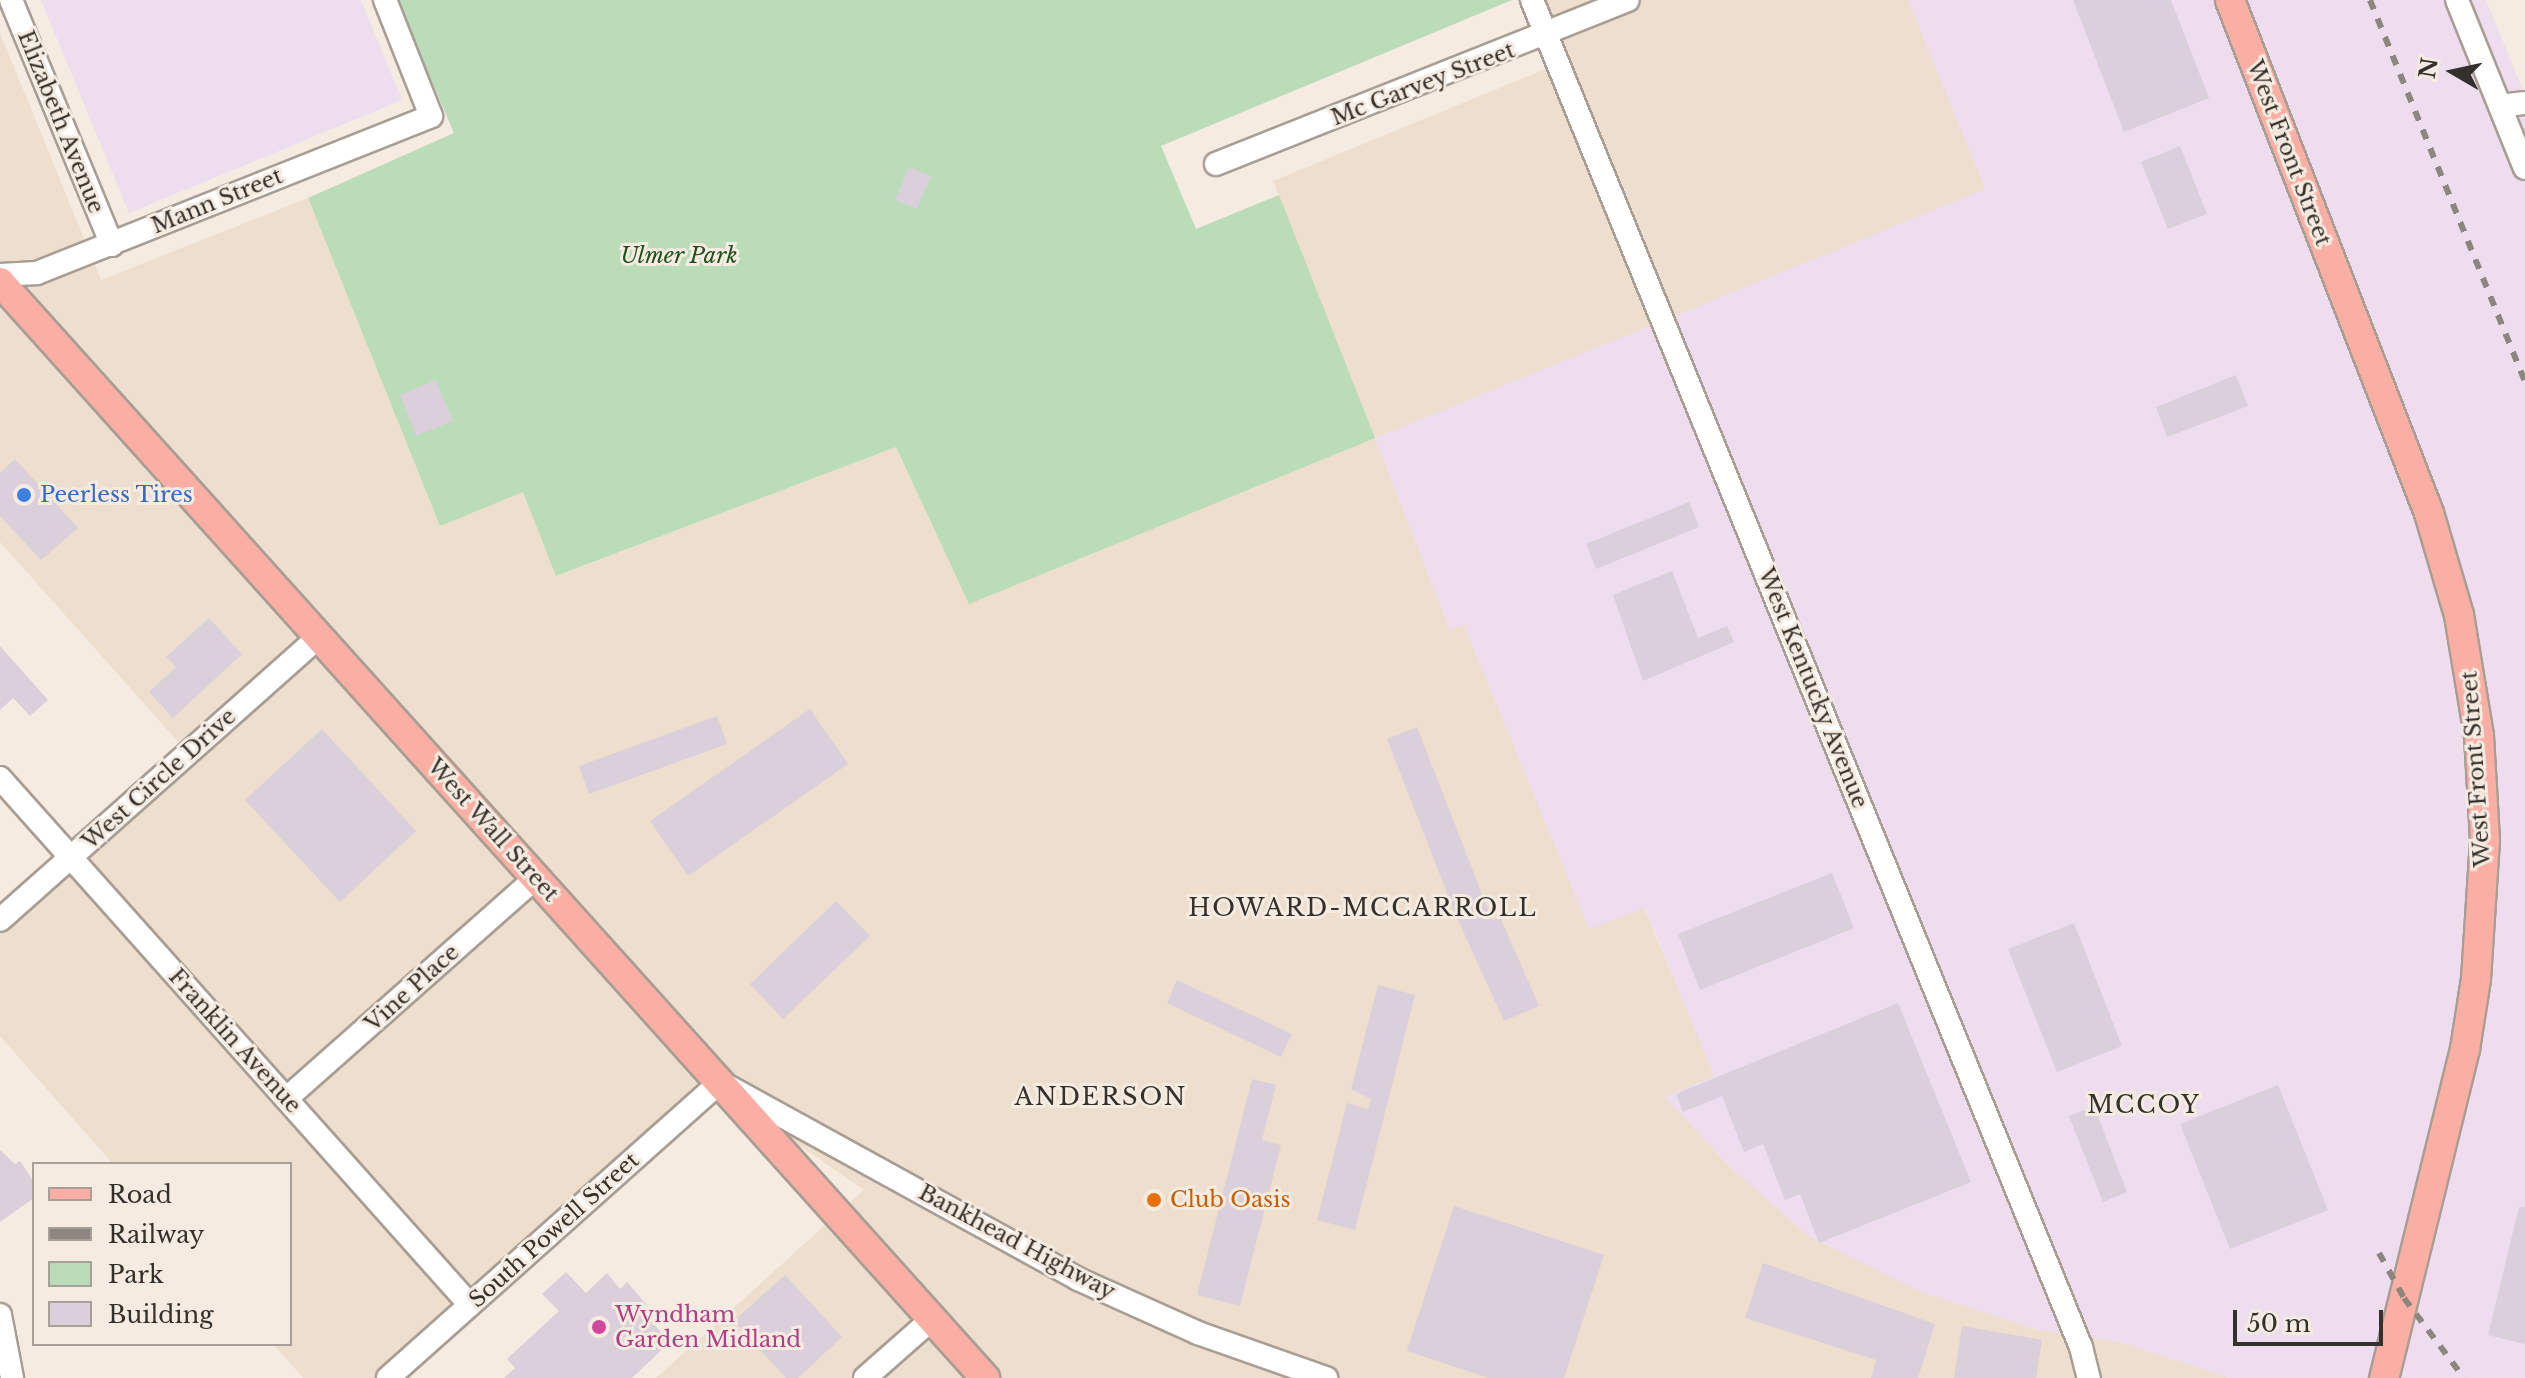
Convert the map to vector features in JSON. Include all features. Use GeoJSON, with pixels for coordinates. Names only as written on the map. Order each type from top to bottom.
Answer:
{"type":"FeatureCollection","features":[{"type":"Feature","properties":{"kind":"main road","name":"West Front Street"},"geometry":{"type":"LineString","coordinates":[[2230,0],[2426,505],[2459,615],[2479,736],[2485,840],[2476,979],[2465,1049],[2384,1378]]}},
{"type":"Feature","properties":{"kind":"main road","name":"West Wall Street"},"geometry":{"type":"LineString","coordinates":[[0,282],[985,1378]]}},
{"type":"Feature","properties":{"kind":"street","name":"Elizabeth Avenue"},"geometry":{"type":"LineString","coordinates":[[11,0],[112,245]]}},
{"type":"Feature","properties":{"kind":"street","name":"Mann Street"},"geometry":{"type":"LineString","coordinates":[[0,275],[37,273],[431,116],[385,0]]}},
{"type":"Feature","properties":{"kind":"street","name":"West Kentucky Avenue"},"geometry":{"type":"LineString","coordinates":[[1532,0],[2081,1347],[2089,1378]]}},
{"type":"Feature","properties":{"kind":"street","name":"Mc Garvey Street"},"geometry":{"type":"LineString","coordinates":[[1216,164],[1546,36],[1628,0]]}},
{"type":"Feature","properties":{"kind":"street"},"geometry":{"type":"LineString","coordinates":[[2457,0],[2525,168]]}},
{"type":"Feature","properties":{"kind":"street"},"geometry":{"type":"LineString","coordinates":[[2500,106],[2525,103]]}},
{"type":"Feature","properties":{"kind":"street","name":"West Circle Drive"},"geometry":{"type":"LineString","coordinates":[[0,920],[318,638]]}},
{"type":"Feature","properties":{"kind":"street","name":"Franklin Avenue"},"geometry":{"type":"LineString","coordinates":[[0,778],[470,1305]]}},
{"type":"Feature","properties":{"kind":"street","name":"Vine Place"},"geometry":{"type":"LineString","coordinates":[[287,1098],[537,877]]}},
{"type":"Feature","properties":{"kind":"street","name":"South Powell Street"},"geometry":{"type":"LineString","coordinates":[[388,1378],[720,1082]]}},
{"type":"Feature","properties":{"kind":"street","name":"Bankhead Highway"},"geometry":{"type":"LineString","coordinates":[[720,1082],[1078,1279],[1198,1333],[1326,1378]]}},
{"type":"Feature","properties":{"kind":"street"},"geometry":{"type":"LineString","coordinates":[[0,1315],[12,1378]]}},
{"type":"Feature","properties":{"kind":"street"},"geometry":{"type":"LineString","coordinates":[[865,1378],[932,1319]]}},
{"type":"Feature","properties":{"kind":"shaded area"},"geometry":{"type":"Polygon","coordinates":[[[41,0],[361,0],[402,100],[129,213],[41,0]]]}},
{"type":"Feature","properties":{"kind":"shaded area"},"geometry":{"type":"Polygon","coordinates":[[[1523,0],[1908,0],[1986,189],[1375,438],[1450,630],[1464,625],[1589,928],[1644,908],[1715,1076],[1665,1097],[1730,1167],[1808,1235],[1918,1291],[2035,1329],[2119,1342],[2230,1378],[656,1378],[864,1190],[747,1109],[719,1078],[382,1378],[303,1378],[275,1346],[292,1346],[292,1162],[111,1162],[0,1036],[0,922],[188,753],[0,542],[0,33],[101,280],[308,198],[440,526],[523,491],[557,576],[896,447],[969,603],[1374,438],[1273,181],[1548,68],[1523,0]]]}},
{"type":"Feature","properties":{"kind":"shaded area"},"geometry":{"type":"Polygon","coordinates":[[[1908,0],[2486,0],[2525,95],[2525,1378],[2230,1378],[2119,1342],[2035,1329],[1918,1291],[1808,1236],[1730,1167],[1665,1097],[1714,1076],[1645,908],[1589,929],[1464,625],[1450,630],[1375,438],[1985,189],[1908,0]]]}},
{"type":"Feature","properties":{"kind":"green space","name":"Ulmer Park"},"geometry":{"type":"Polygon","coordinates":[[[397,0],[1512,0],[1161,146],[1196,229],[1279,195],[1375,438],[969,604],[896,447],[556,576],[523,492],[440,526],[308,198],[454,133],[397,0]]]}},
{"type":"Feature","properties":{"kind":"building"},"geometry":{"type":"Polygon","coordinates":[[[2073,0],[2171,0],[2209,98],[2124,132],[2073,0]]]}},
{"type":"Feature","properties":{"kind":"building"},"geometry":{"type":"Polygon","coordinates":[[[2180,146],[2207,214],[2168,229],[2141,162],[2180,146]]]}},
{"type":"Feature","properties":{"kind":"building"},"geometry":{"type":"Polygon","coordinates":[[[909,167],[931,176],[917,209],[895,200],[909,167]]]}},
{"type":"Feature","properties":{"kind":"building"},"geometry":{"type":"Polygon","coordinates":[[[2236,375],[2248,406],[2167,437],[2156,407],[2236,375]]]}},
{"type":"Feature","properties":{"kind":"building"},"geometry":{"type":"Polygon","coordinates":[[[436,380],[453,421],[416,436],[400,395],[436,380]]]}},
{"type":"Feature","properties":{"kind":"building","name":"Peerless Tires"},"geometry":{"type":"Polygon","coordinates":[[[15,459],[78,528],[41,560],[0,516],[0,473],[15,459]]]}},
{"type":"Feature","properties":{"kind":"building"},"geometry":{"type":"Polygon","coordinates":[[[1689,502],[1699,527],[1596,569],[1586,544],[1689,502]]]}},
{"type":"Feature","properties":{"kind":"building"},"geometry":{"type":"Polygon","coordinates":[[[1672,571],[1698,638],[1727,626],[1734,642],[1643,681],[1613,595],[1672,571]]]}},
{"type":"Feature","properties":{"kind":"building"},"geometry":{"type":"Polygon","coordinates":[[[209,618],[242,654],[173,718],[149,692],[176,667],[166,657],[209,618]]]}},
{"type":"Feature","properties":{"kind":"building"},"geometry":{"type":"Polygon","coordinates":[[[0,646],[48,700],[30,716],[13,698],[0,710],[0,646]]]}},
{"type":"Feature","properties":{"kind":"building"},"geometry":{"type":"Polygon","coordinates":[[[810,709],[848,764],[688,876],[650,821],[810,709]]]}},
{"type":"Feature","properties":{"kind":"building"},"geometry":{"type":"Polygon","coordinates":[[[717,716],[727,744],[589,794],[579,766],[717,716]]]}},
{"type":"Feature","properties":{"kind":"building"},"geometry":{"type":"Polygon","coordinates":[[[1417,727],[1492,920],[1500,917],[1539,1006],[1504,1021],[1454,911],[1387,739],[1417,727]]]}},
{"type":"Feature","properties":{"kind":"building"},"geometry":{"type":"Polygon","coordinates":[[[322,729],[416,831],[340,902],[245,800],[322,729]]]}},
{"type":"Feature","properties":{"kind":"building"},"geometry":{"type":"Polygon","coordinates":[[[1832,873],[1854,928],[1700,990],[1678,934],[1832,873]]]}},
{"type":"Feature","properties":{"kind":"building"},"geometry":{"type":"Polygon","coordinates":[[[836,901],[870,936],[783,1019],[750,984],[836,901]]]}},
{"type":"Feature","properties":{"kind":"building"},"geometry":{"type":"Polygon","coordinates":[[[2074,923],[2122,1046],[2057,1072],[2008,949],[2074,923]]]}},
{"type":"Feature","properties":{"kind":"building"},"geometry":{"type":"Polygon","coordinates":[[[1177,980],[1292,1034],[1281,1057],[1167,1003],[1177,980]]]}},
{"type":"Feature","properties":{"kind":"building"},"geometry":{"type":"Polygon","coordinates":[[[1378,985],[1415,995],[1355,1230],[1317,1220],[1347,1103],[1368,1109],[1371,1099],[1351,1089],[1378,985]]]}},
{"type":"Feature","properties":{"kind":"building"},"geometry":{"type":"Polygon","coordinates":[[[1898,1003],[1971,1182],[1819,1243],[1800,1194],[1785,1200],[1763,1144],[1744,1152],[1722,1096],[1683,1112],[1676,1094],[1898,1003]]]}},
{"type":"Feature","properties":{"kind":"building"},"geometry":{"type":"Polygon","coordinates":[[[1252,1079],[1276,1085],[1262,1140],[1281,1145],[1240,1306],[1197,1295],[1252,1079]]]}},
{"type":"Feature","properties":{"kind":"building"},"geometry":{"type":"Polygon","coordinates":[[[2278,1085],[2328,1210],[2230,1249],[2180,1124],[2278,1085]]]}},
{"type":"Feature","properties":{"kind":"building"},"geometry":{"type":"Polygon","coordinates":[[[2094,1106],[2127,1192],[2103,1202],[2069,1116],[2094,1106]]]}},
{"type":"Feature","properties":{"kind":"building"},"geometry":{"type":"Polygon","coordinates":[[[0,1150],[15,1164],[20,1161],[32,1179],[32,1199],[0,1222],[0,1150]]]}},
{"type":"Feature","properties":{"kind":"building"},"geometry":{"type":"Polygon","coordinates":[[[1454,1206],[1604,1255],[1564,1378],[1489,1378],[1407,1351],[1454,1206]]]}},
{"type":"Feature","properties":{"kind":"building"},"geometry":{"type":"Polygon","coordinates":[[[2519,1207],[2525,1207],[2525,1344],[2488,1335],[2519,1207]]]}},
{"type":"Feature","properties":{"kind":"building"},"geometry":{"type":"Polygon","coordinates":[[[1763,1263],[1935,1324],[1918,1378],[1871,1378],[1876,1360],[1745,1318],[1763,1263]]]}},
{"type":"Feature","properties":{"kind":"building","name":"Wyndham Garden Midland"},"geometry":{"type":"Polygon","coordinates":[[[566,1272],[586,1293],[607,1273],[620,1289],[627,1282],[646,1304],[640,1309],[670,1342],[632,1378],[504,1378],[515,1368],[507,1359],[559,1311],[542,1294],[566,1272]]]}},
{"type":"Feature","properties":{"kind":"building"},"geometry":{"type":"Polygon","coordinates":[[[785,1275],[842,1337],[798,1378],[786,1378],[734,1321],[785,1275]]]}},
{"type":"Feature","properties":{"kind":"building"},"geometry":{"type":"Polygon","coordinates":[[[1962,1326],[2042,1340],[2036,1378],[1954,1378],[1962,1326]]]}},
{"type":"Feature","properties":{"kind":"railway"},"geometry":{"type":"LineString","coordinates":[[2370,0],[2525,382]]}},
{"type":"Feature","properties":{"kind":"railway"},"geometry":{"type":"LineString","coordinates":[[2379,1253],[2404,1298],[2464,1378]]}},
{"type":"Feature","properties":{"kind":"place","name":"Peerless Tires"},"geometry":{"type":"Point","coordinates":[24,495]}},
{"type":"Feature","properties":{"kind":"place","name":"Club Oasis"},"geometry":{"type":"Point","coordinates":[1154,1200]}},
{"type":"Feature","properties":{"kind":"place","name":"Wyndham Garden Midland"},"geometry":{"type":"Point","coordinates":[599,1327]}},
{"type":"Feature","properties":{"kind":"district","name":"HOWARD-MCCARROLL"},"geometry":{"type":"Point","coordinates":[1363,908]}},
{"type":"Feature","properties":{"kind":"district","name":"ANDERSON"},"geometry":{"type":"Point","coordinates":[1101,1097]}},
{"type":"Feature","properties":{"kind":"district","name":"MCCOY"},"geometry":{"type":"Point","coordinates":[2144,1105]}}]}
